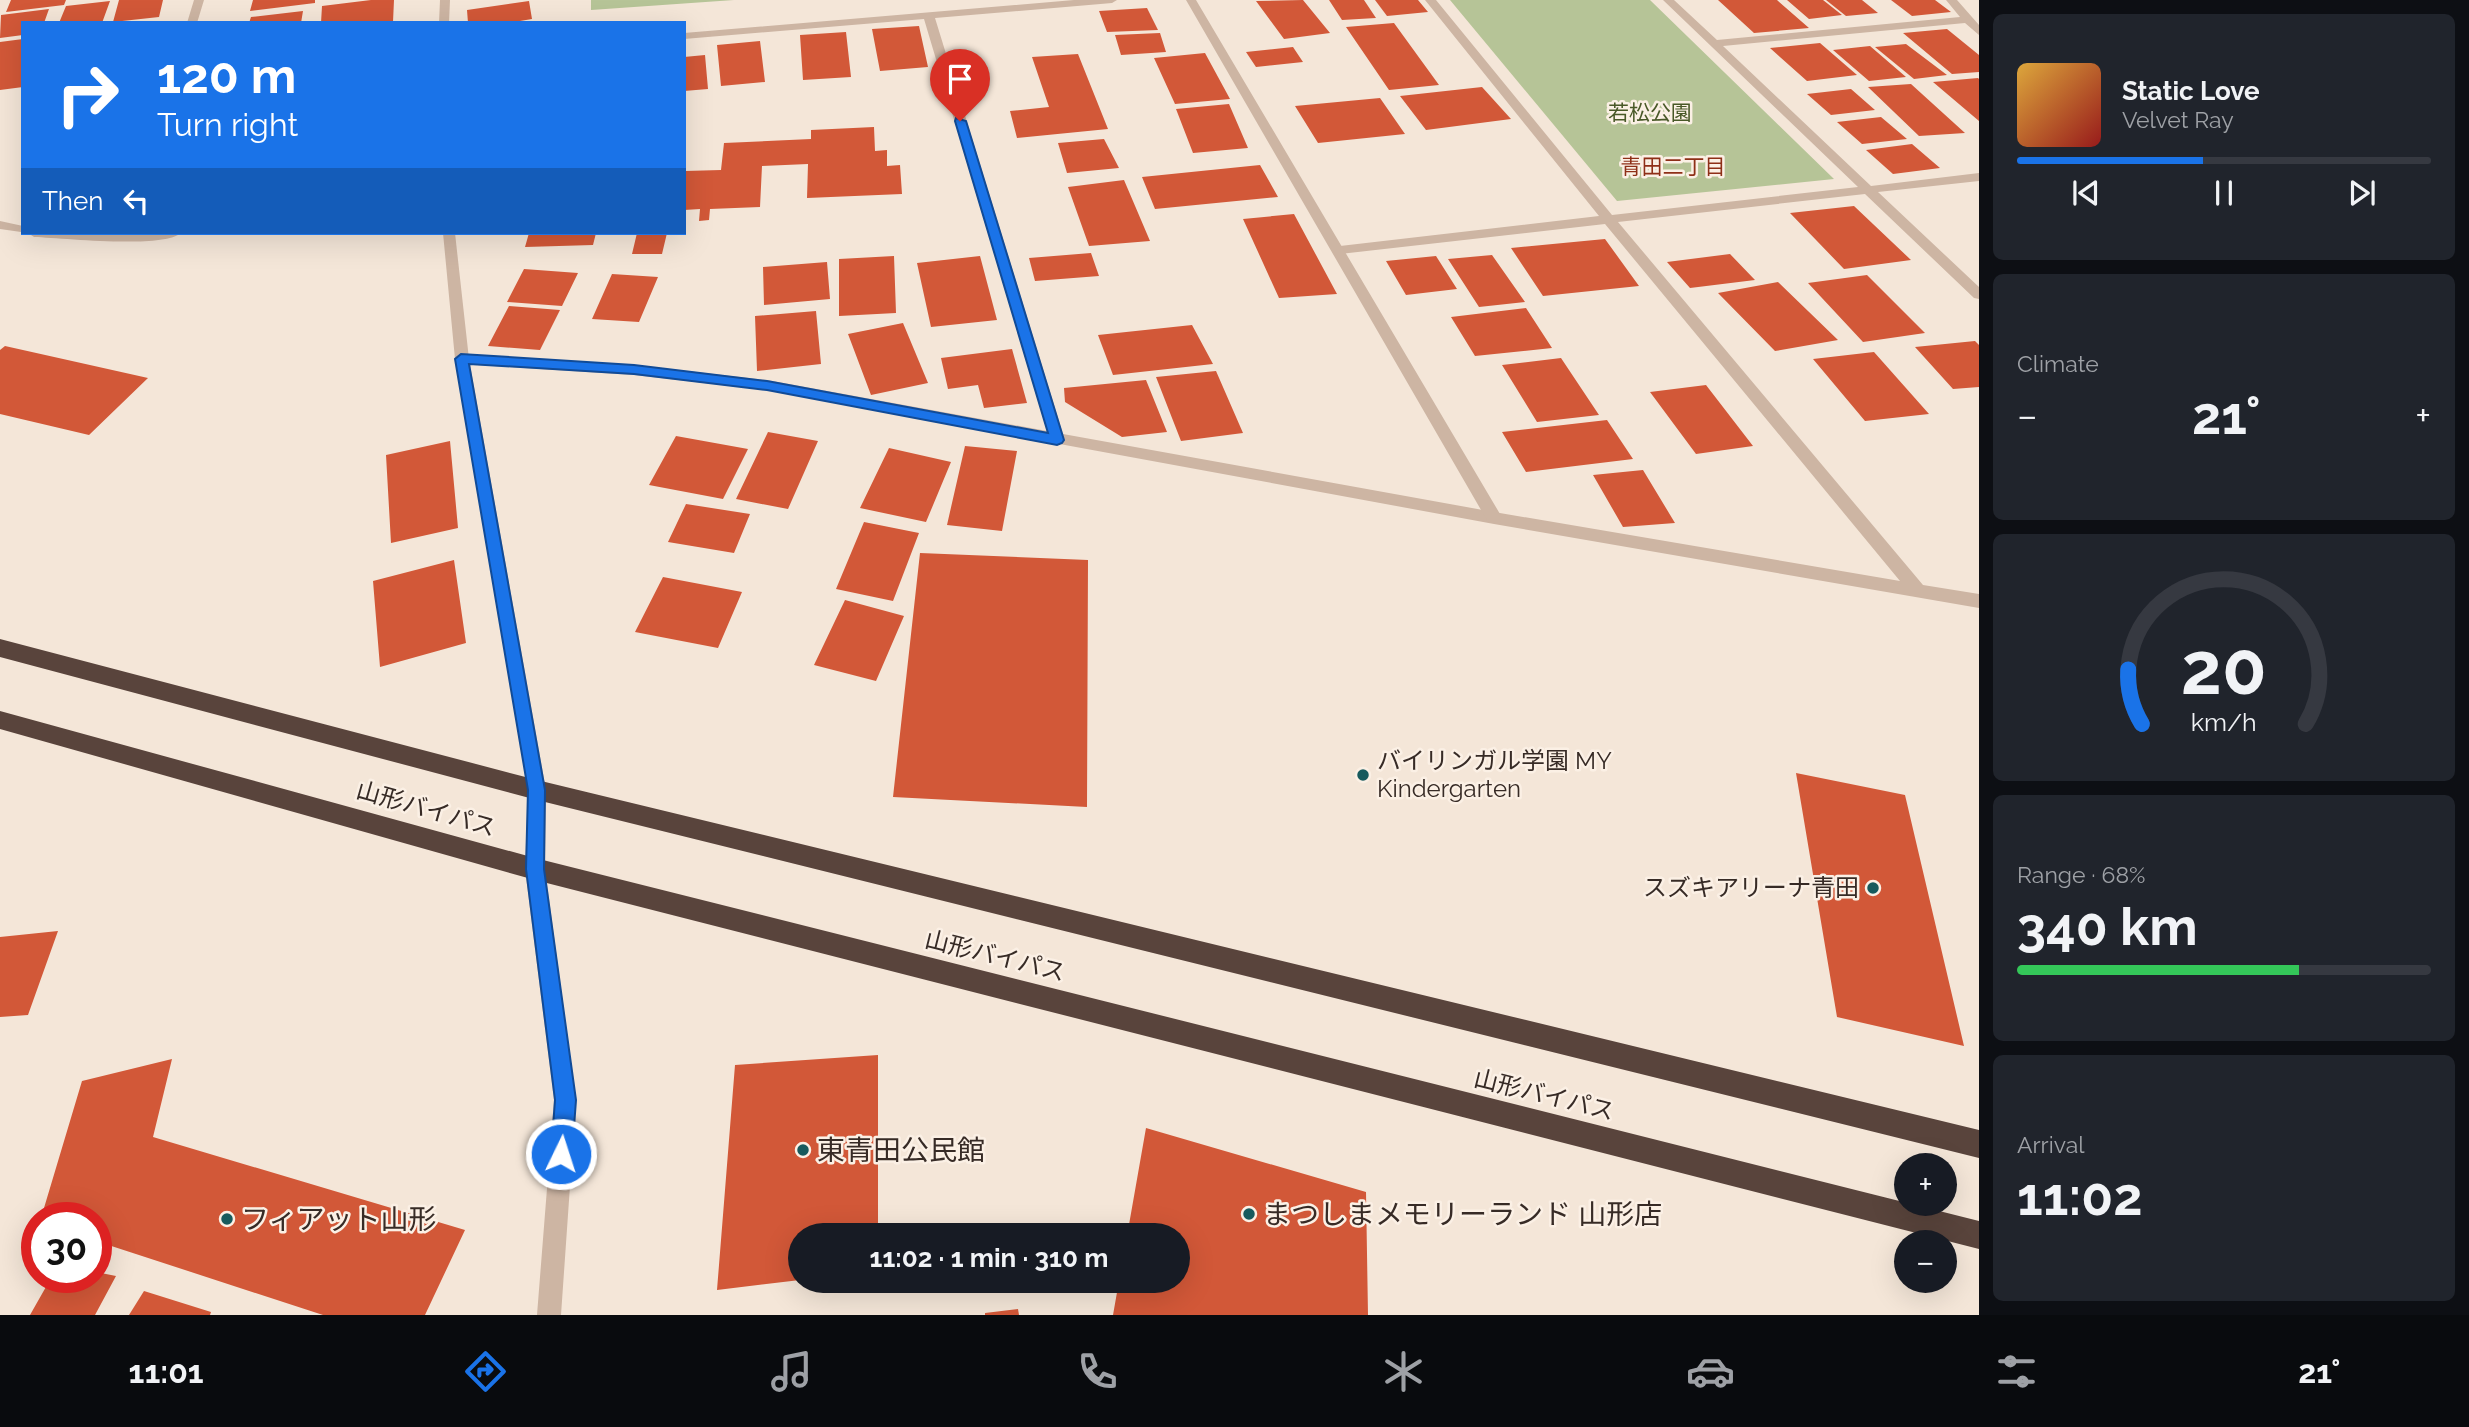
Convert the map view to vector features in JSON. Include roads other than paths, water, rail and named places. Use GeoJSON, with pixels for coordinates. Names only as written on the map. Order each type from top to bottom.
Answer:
{"type":"FeatureCollection","features":[{"type":"Feature","properties":{"kind":"highway","name":"山形バイパス"},"geometry":{"type":"LineString","coordinates":[[0,648],[537,790],[1979,1144]]}},
{"type":"Feature","properties":{"kind":"highway","name":"山形バイパス"},"geometry":{"type":"LineString","coordinates":[[0,720],[535,869],[1979,1235]]}},
{"type":"Feature","properties":{"kind":"street"},"geometry":{"type":"LineString","coordinates":[[193,21],[199,0]]}},
{"type":"Feature","properties":{"kind":"street"},"geometry":{"type":"LineString","coordinates":[[444,21],[445,0]]}},
{"type":"Feature","properties":{"kind":"street"},"geometry":{"type":"LineString","coordinates":[[686,36],[1112,0]]}},
{"type":"Feature","properties":{"kind":"street"},"geometry":{"type":"LineString","coordinates":[[1191,0],[1340,250],[1494,518]]}},
{"type":"Feature","properties":{"kind":"street"},"geometry":{"type":"LineString","coordinates":[[1430,0],[1916,589]]}},
{"type":"Feature","properties":{"kind":"street"},"geometry":{"type":"LineString","coordinates":[[1668,0],[1979,295]]}},
{"type":"Feature","properties":{"kind":"street"},"geometry":{"type":"LineString","coordinates":[[1951,0],[1979,32]]}},
{"type":"Feature","properties":{"kind":"street"},"geometry":{"type":"LineString","coordinates":[[928,14],[1057,440]]}},
{"type":"Feature","properties":{"kind":"street"},"geometry":{"type":"LineString","coordinates":[[1714,44],[1969,19]]}},
{"type":"Feature","properties":{"kind":"street"},"geometry":{"type":"LineString","coordinates":[[1340,250],[1979,177]]}},
{"type":"Feature","properties":{"kind":"street"},"geometry":{"type":"LineString","coordinates":[[0,225],[21,230]]}},
{"type":"Feature","properties":{"kind":"street"},"geometry":{"type":"LineString","coordinates":[[449,235],[461,359],[537,790],[535,869],[565,1100],[549,1315]]}},
{"type":"Feature","properties":{"kind":"street"},"geometry":{"type":"LineString","coordinates":[[461,359],[634,370],[767,385],[1494,518],[1979,601]]}},
{"type":"Feature","properties":{"kind":"place","name":"バイリンガル学園 MY Kindergarten"},"geometry":{"type":"Point","coordinates":[1363,775]}},
{"type":"Feature","properties":{"kind":"place","name":"スズキアリーナ青田"},"geometry":{"type":"Point","coordinates":[1873,888]}},
{"type":"Feature","properties":{"kind":"place","name":"東青田公民館"},"geometry":{"type":"Point","coordinates":[803,1150]}},
{"type":"Feature","properties":{"kind":"place","name":"まつしまメモリーランド 山形店"},"geometry":{"type":"Point","coordinates":[1249,1214]}},
{"type":"Feature","properties":{"kind":"place","name":"フィアット山形"},"geometry":{"type":"Point","coordinates":[227,1219]}},
{"type":"Feature","properties":{"kind":"district","name":"青田二丁目"},"geometry":{"type":"Point","coordinates":[1673,167]}},
{"type":"Feature","properties":{"kind":"park label","name":"若松公園"},"geometry":{"type":"Point","coordinates":[1650,113]}}]}
